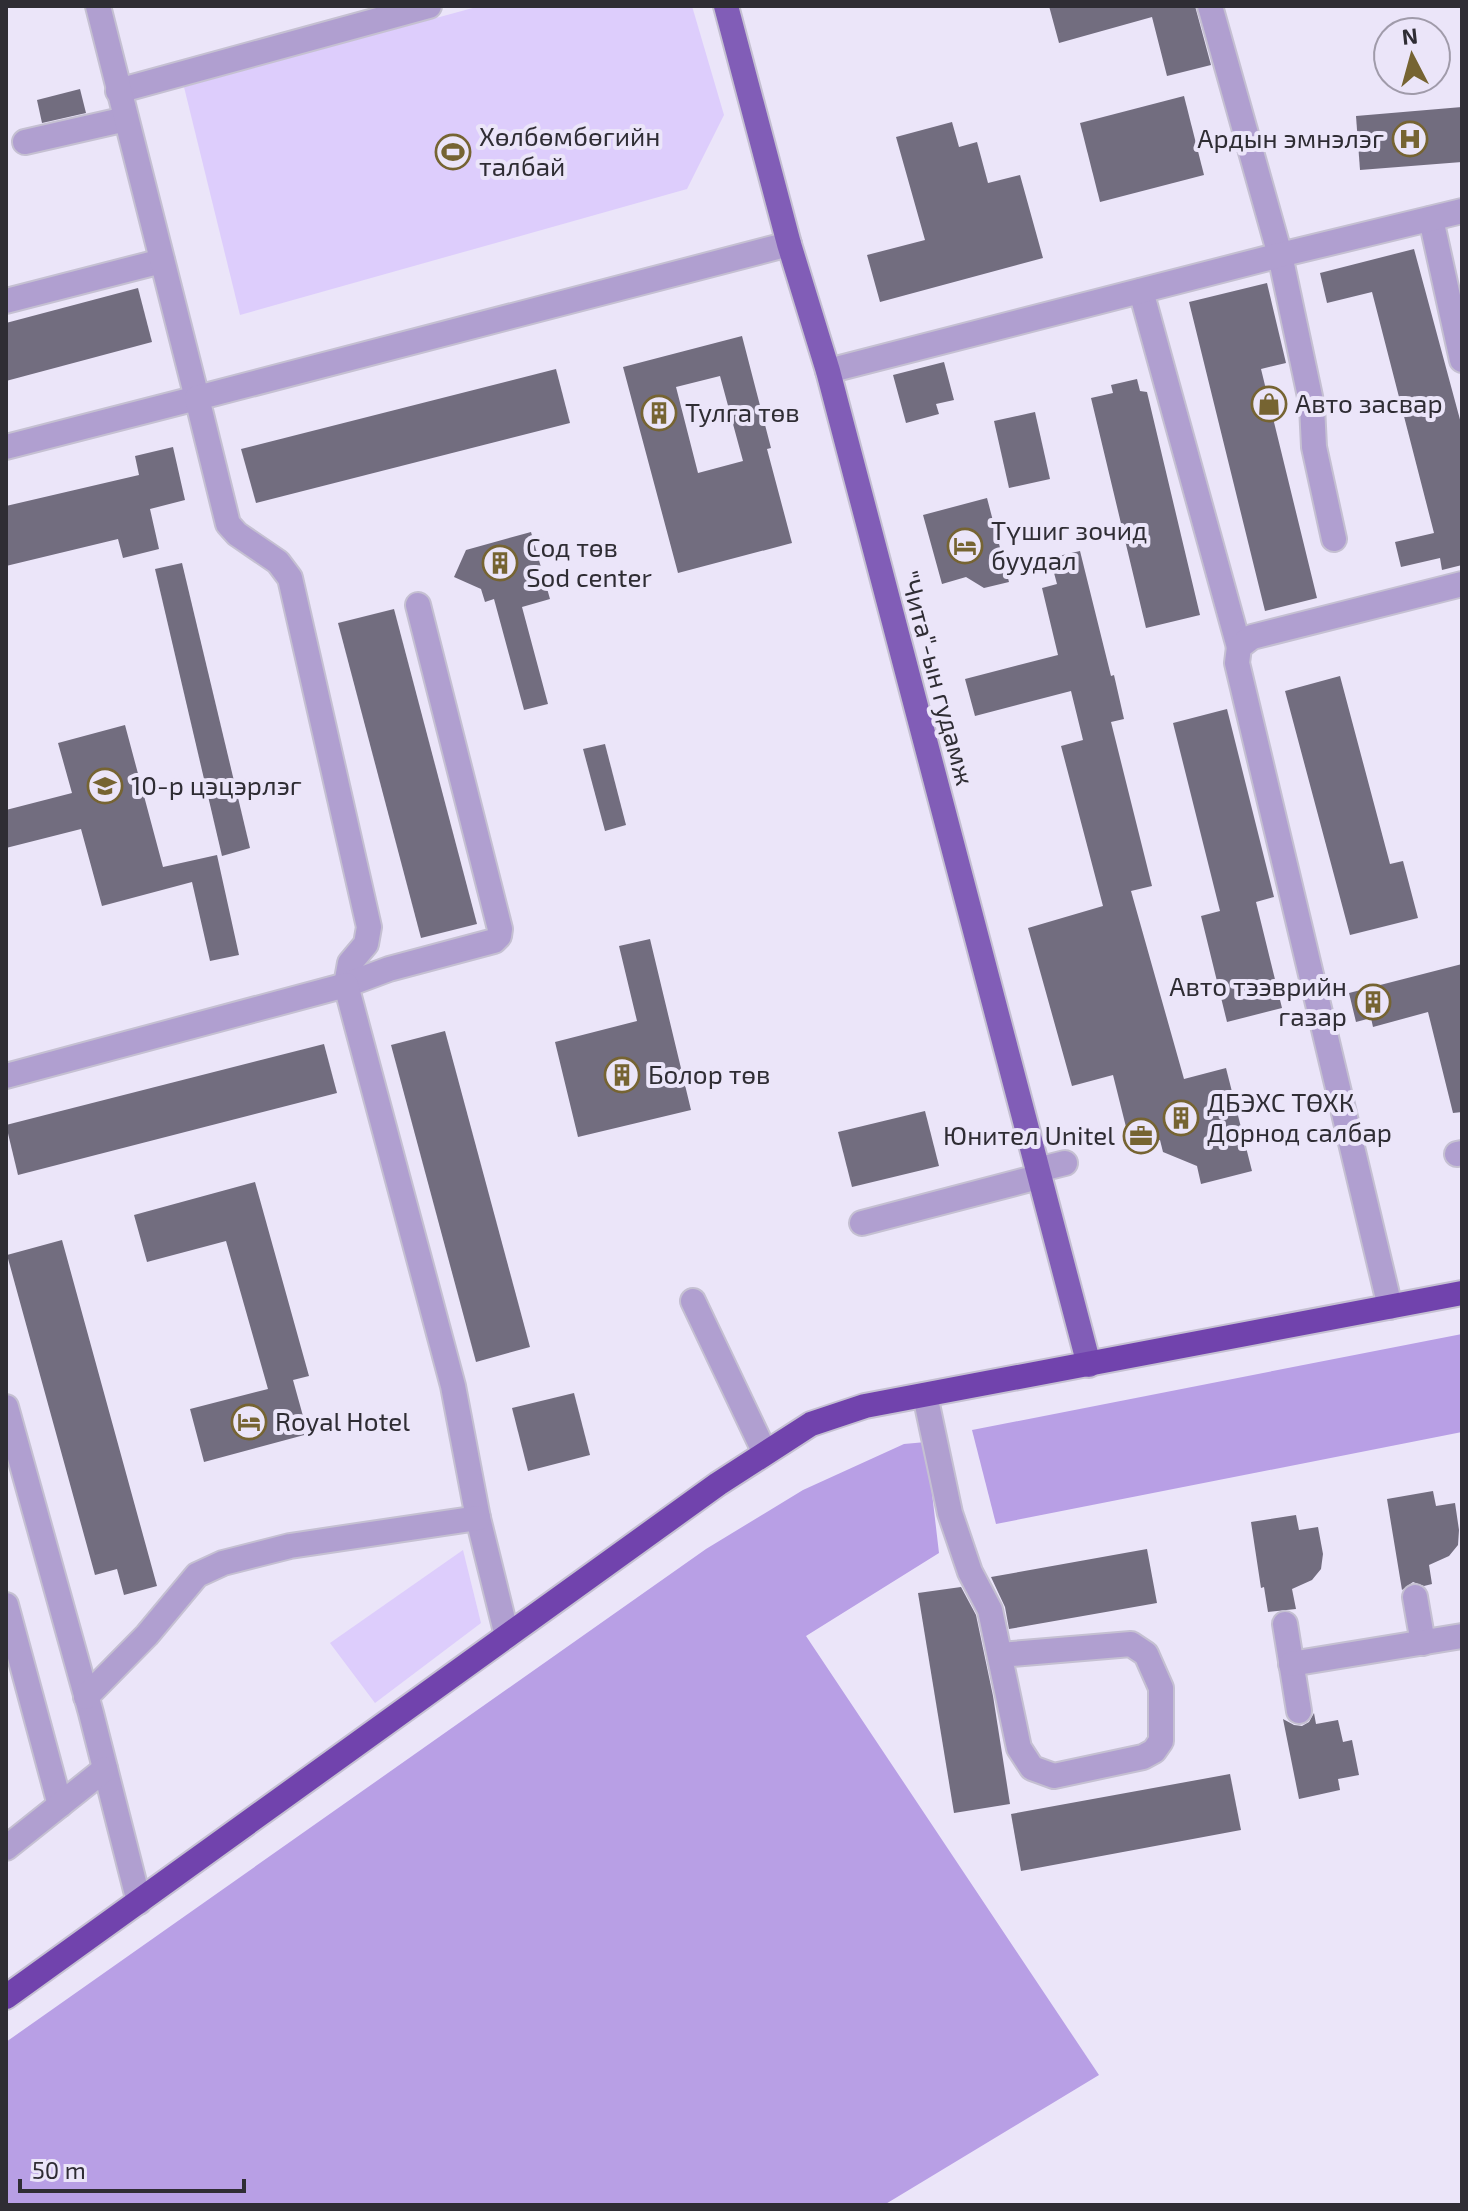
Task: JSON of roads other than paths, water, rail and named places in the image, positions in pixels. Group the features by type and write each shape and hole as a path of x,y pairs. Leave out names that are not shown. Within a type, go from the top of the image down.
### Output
{"highway":[{"path":"6,1997 718,1484 811,1424 865,1406 1462,1293"}],"main road":[{"name":"\"Чита\"-ын гудамж","path":"726,6 789,244 828,371 1089,1365"}],"street":[{"path":"98,6 228,524 237,534 278,562 290,578 369,927 366,944 350,963 346,985 453,1386 478,1518 507,1636"},
{"path":"118,88 429,6"},
{"path":"1210,6 1280,255 1312,406 1314,447 1334,539"},
{"path":"25,142 126,119"},
{"path":"828,371 1462,211"},
{"path":"1431,219 1462,360"},
{"path":"6,447 789,244"},
{"path":"6,301 162,261"},
{"path":"1141,291 1239,647 1237,663 1390,1307"},
{"path":"1239,647 1252,637 1462,584"},
{"path":"6,1076 346,985 389,969 494,941 499,936 500,929 418,605"},
{"path":"862,1223 1038,1174 1065,1163"},
{"path":"693,1301 765,1453"},
{"path":"925,1395 950,1513 970,1572 990,1610 1019,1748 1032,1768 1054,1776 1115,1764 1143,1757 1154,1751 1161,1741 1161,1688 1146,1654 1131,1644 1000,1655"},
{"path":"6,1407 139,1902"},
{"path":"86,1697 147,1635 197,1575 223,1563 290,1546 478,1518"},
{"path":"1415,1597 1423,1643"},
{"path":"6,1605 13,1656 60,1805"},
{"path":"1285,1624 1299,1711"},
{"path":"1291,1664 1462,1636"},
{"path":"6,1848 105,1769"}],"place":[{"name":"Ардын эмнэлэг","path":"1410,139"},
{"name":"Хөлбөмбөгийн талбай","path":"453,152"},
{"name":"Авто засвар","path":"1269,404"},
{"name":"Тулга төв","path":"659,413"},
{"name":"Түшиг зочид буудал","path":"965,546"},
{"name":"Сод төв Sod center","path":"500,563"},
{"name":"10-р цэцэрлэг","path":"105,786"},
{"name":"Авто тээврийн газар","path":"1373,1002"},
{"name":"Болор төв","path":"622,1075"},
{"name":"ДБЭХС ТӨХК Дорнод салбар","path":"1181,1118"},
{"name":"Юнител Unitel","path":"1141,1136"},
{"name":"Royal Hotel","path":"249,1422"}]}
